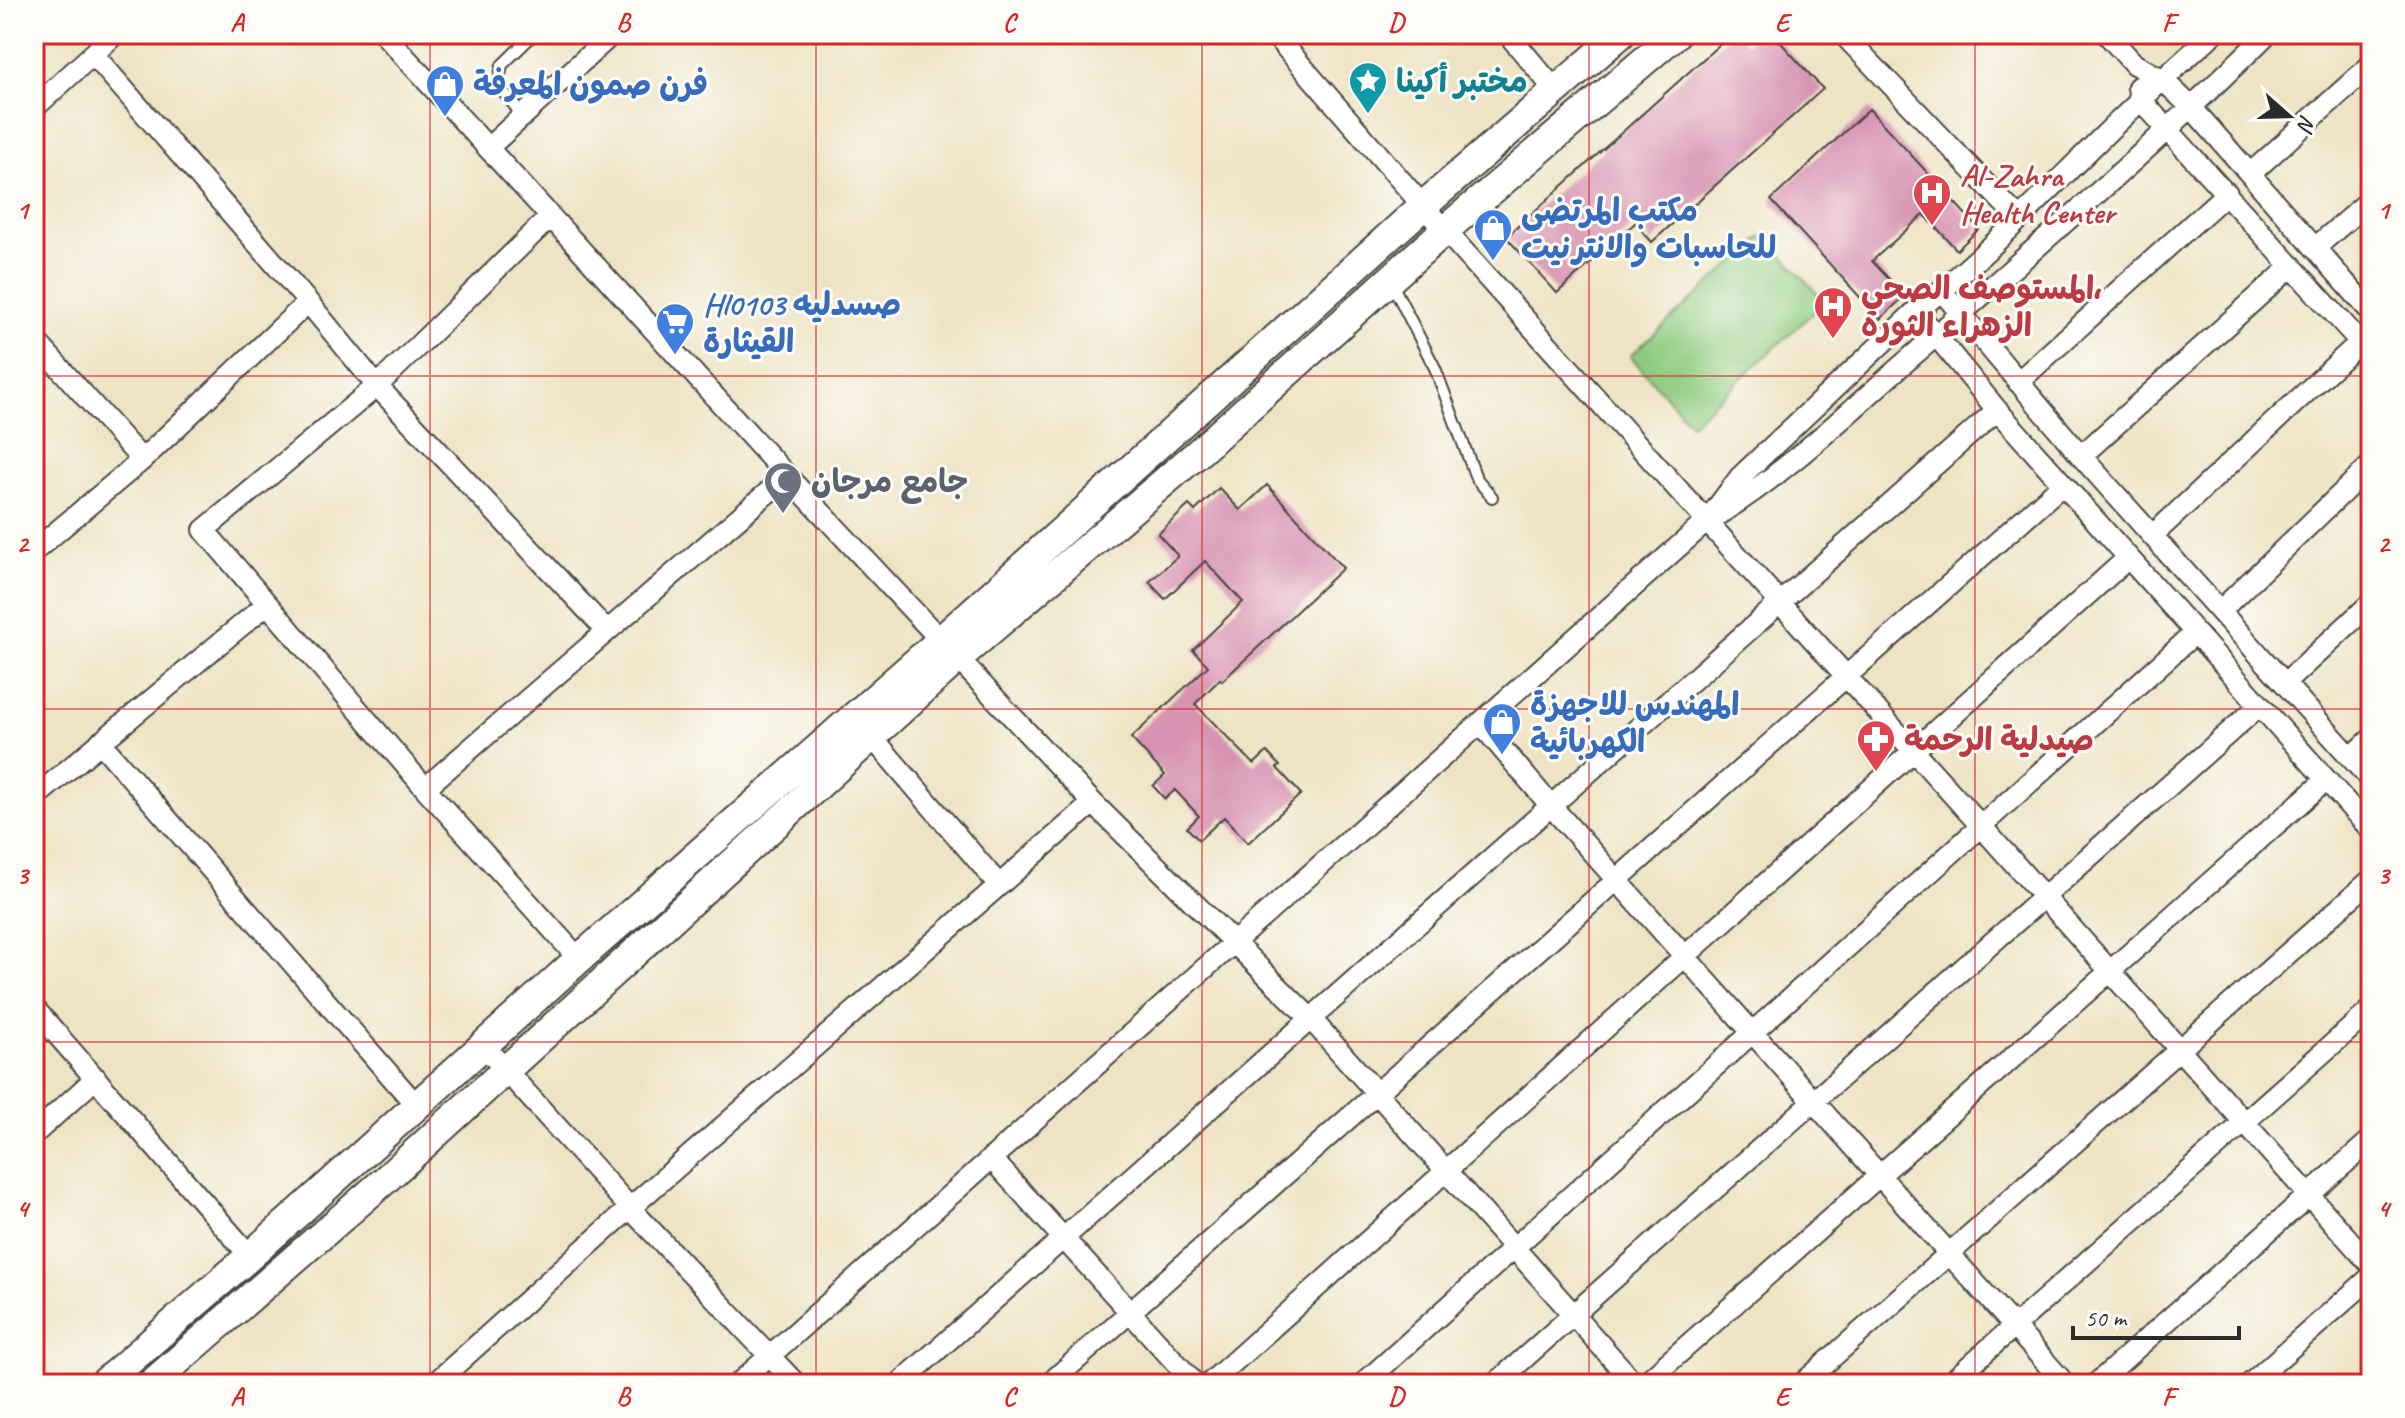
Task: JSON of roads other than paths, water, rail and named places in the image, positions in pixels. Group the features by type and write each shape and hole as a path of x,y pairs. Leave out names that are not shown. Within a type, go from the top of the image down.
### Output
{"street":[{"path":"34,108 115,34"},
{"path":"384,34 549,218 1093,803 1311,1019 1635,1384"},
{"path":"488,148 612,34"},
{"path":"1274,34 1423,206 2371,1265"},
{"path":"1508,34 1555,90"},
{"path":"151,1384 385,1180 872,737 950,649 1423,206 1621,34"},
{"path":"103,1384 250,1256 579,959 950,649 1198,453 1445,230 1676,34"},
{"path":"1843,34 2019,219"},
{"path":"2107,34 2134,64 2162,79 2192,108 2371,312"},
{"path":"1706,522 1740,477 2019,219 2140,99 2213,34"},
{"path":"738,1384 1706,522 1755,492 1961,315 2192,108 2267,34"},
{"path":"93,54 377,386 607,631"},
{"path":"2134,64 2140,99 2365,348 2153,535"},
{"path":"2250,174 2371,65"},
{"path":"2018,382 2227,193"},
{"path":"2315,248 2371,199"},
{"path":"549,218 377,386 204,530 425,788 579,959"},
{"path":"2081,456 2292,266"},
{"path":"1942,291 2081,456 2371,780"},
{"path":"34,551 142,460 308,302"},
{"path":"1916,311 1997,410 2371,830"},
{"path":"34,339 142,460"},
{"path":"899,1384 1997,410"},
{"path":"2221,610 2371,465"},
{"path":"425,788 787,476"},
{"path":"1049,1384 2063,484"},
{"path":"1209,1384 2128,558"},
{"path":"2285,683 2371,603"},
{"path":"34,798 267,604"},
{"path":"1363,1384 2195,633"},
{"path":"1495,1384 2260,705"},
{"path":"1481,724 2065,1384"},
{"path":"872,737 999,885"},
{"path":"2351,758 2371,739"},
{"path":"100,742 416,1105"},
{"path":"1644,1384 2326,780"},
{"path":"434,1384 1093,803"},
{"path":"1802,1384 2371,880"},
{"path":"34,1008 250,1256"},
{"path":"1949,1384 2371,1010"},
{"path":"483,1045 630,1208 796,1384"},
{"path":"34,1134 96,1078"},
{"path":"2096,1384 2371,1140"},
{"path":"991,1158 1195,1384"},
{"path":"2250,1384 2371,1277"}],"lane":[{"path":"523,116 498,85 502,65 534,34"},
{"path":"1390,280 1435,368 1476,478 1492,497"}],"place":[{"name":"مختبر أكينا","path":"1368,115"},
{"name":"فرن صمون المعرفة","path":"445,118"},
{"name":"Al-Zahra Health Center","path":"1932,227"},
{"name":"مكتب المرتضى للحاسبات والانترنيت","path":"1493,262"},
{"name":"المستوصف الصحي، الزهراء الثوره","path":"1833,340"},
{"name":"Hl0103 صسدليه القيثارة","path":"675,356"},
{"name":"جامع مرجان","path":"783,515"},
{"name":"المهندس للاجهزة الكهربائية","path":"1502,756"},
{"name":"صيدلية الرحمة","path":"1876,773"}]}
